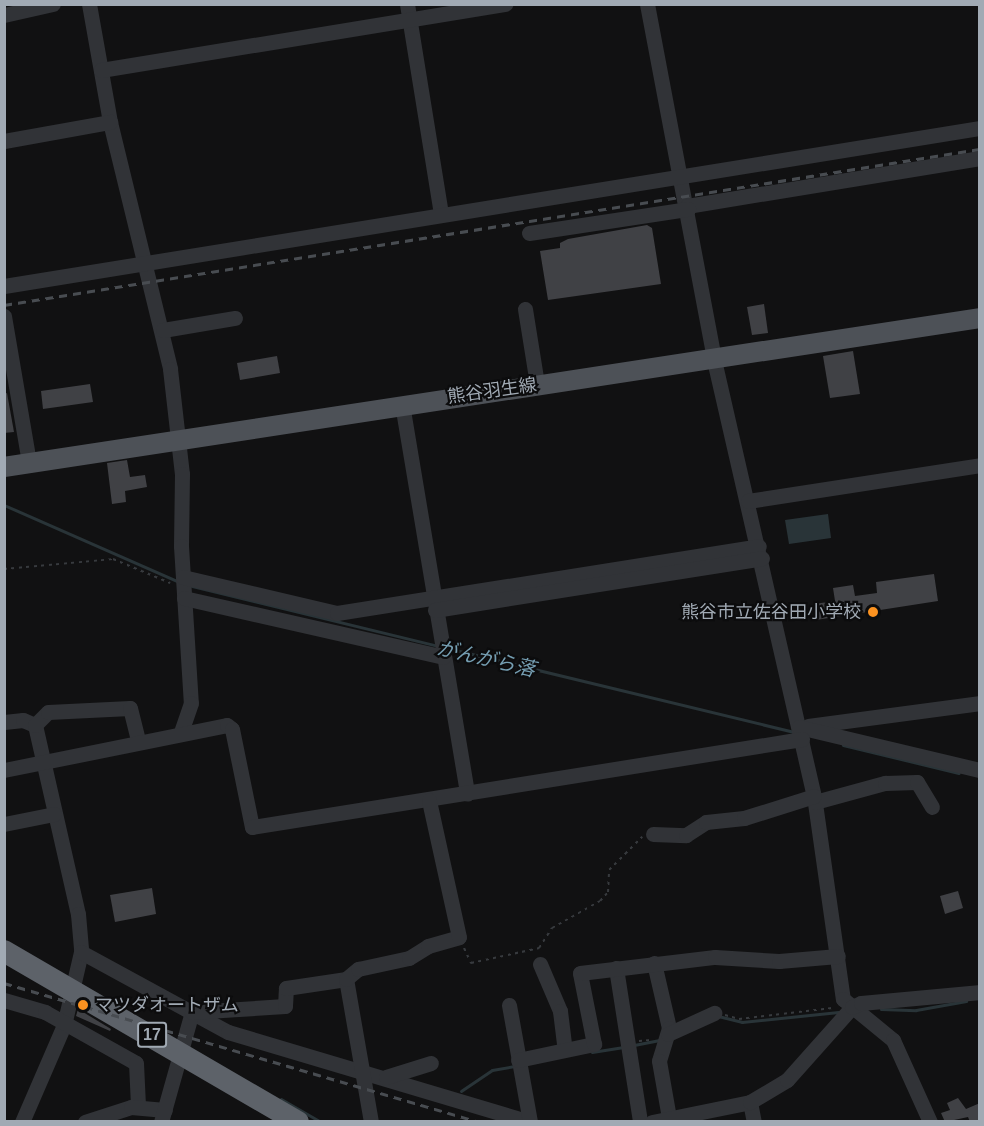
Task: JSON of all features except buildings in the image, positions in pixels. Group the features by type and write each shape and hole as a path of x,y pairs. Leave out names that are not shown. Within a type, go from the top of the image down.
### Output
{"highway":[{"name":"17","path":"4,951 75,990 298,1122"}],"main road":[{"name":"熊谷羽生線","path":"4,467 402,404 714,360 980,318"}],"street":[{"path":"4,15 53,4"},
{"path":"89,4 110,122 144,263 163,330 183,474 179,484 191,703 181,732"},
{"path":"407,4 441,214"},
{"path":"101,70 506,4"},
{"path":"647,4 682,175 714,360 815,799 838,956 849,1005 893,1040 930,1122"},
{"path":"4,141 110,122"},
{"path":"4,286 980,128"},
{"path":"529,233 980,158"},
{"path":"525,309 537,384"},
{"path":"4,316 29,462"},
{"path":"163,330 235,318"},
{"path":"402,404 467,794"},
{"path":"748,501 980,465"},
{"path":"184,588 325,621 760,552"},
{"path":"184,588 325,621 443,656"},
{"path":"4,770 138,740 227,725 232,729 252,827 467,794 800,733 980,703"},
{"path":"35,725 48,712 130,708 138,740"},
{"path":"4,722 23,720 35,725"},
{"path":"22,1122 64,1025 75,990 81,952 78,914 35,725"},
{"path":"800,733 980,770"},
{"path":"653,834 686,835 706,822 744,818 885,783 917,782 932,807"},
{"path":"192,1012 285,1006 286,988 346,979 358,969 410,958 428,946 459,938 429,800"},
{"path":"4,824 54,814"},
{"path":"81,952 228,1032 386,1077 530,1122 509,1005"},
{"path":"519,1060 594,1044 596,1037 580,973 715,957 779,961 838,956"},
{"path":"654,963 668,1036 659,1061 669,1118"},
{"path":"540,964 560,1011 565,1049"},
{"path":"616,968 640,1122"},
{"path":"346,979 371,1122"},
{"path":"652,1122 750,1102 787,1080 849,1005 980,992"},
{"path":"4,1000 45,1012 64,1025 136,1063 138,1106"},
{"path":"86,1122 138,1106 163,1116 192,1012"},
{"path":"668,1036 714,1013"},
{"path":"386,1077 431,1063"},
{"path":"750,1102 754,1122"}],"path":[{"path":"4,569 113,559 184,588"},
{"path":"459,938 471,963 539,948 552,928 600,901 608,892 609,870 642,836 653,834"},
{"path":"714,1013 748,1018 849,1005"}],"shaded area":[{"path":"828,514 831,538 789,544 785,520"}],"waterway":[{"name":"がんがら落","path":"4,505 179,582"},
{"name":"がんがら落","path":"188,585 438,646"},
{"name":"がんがら落","path":"447,648 793,732"},
{"name":"がんがら落","path":"843,745 959,773"},
{"path":"881,1009 916,1010 966,1001"},
{"path":"718,1016 742,1022 838,1012"},
{"path":"634,1045 660,1040"},
{"path":"592,1052 624,1047"},
{"path":"461,1091 492,1070 515,1066"},
{"path":"281,1099 321,1122"}],"railway":[{"path":"4,305 980,149"},
{"path":"4,983 478,1122"}],"place":[{"name":"熊谷市立佐谷田小学校","path":"873,612"},
{"name":"マツダオートザム","path":"83,1005"}]}
